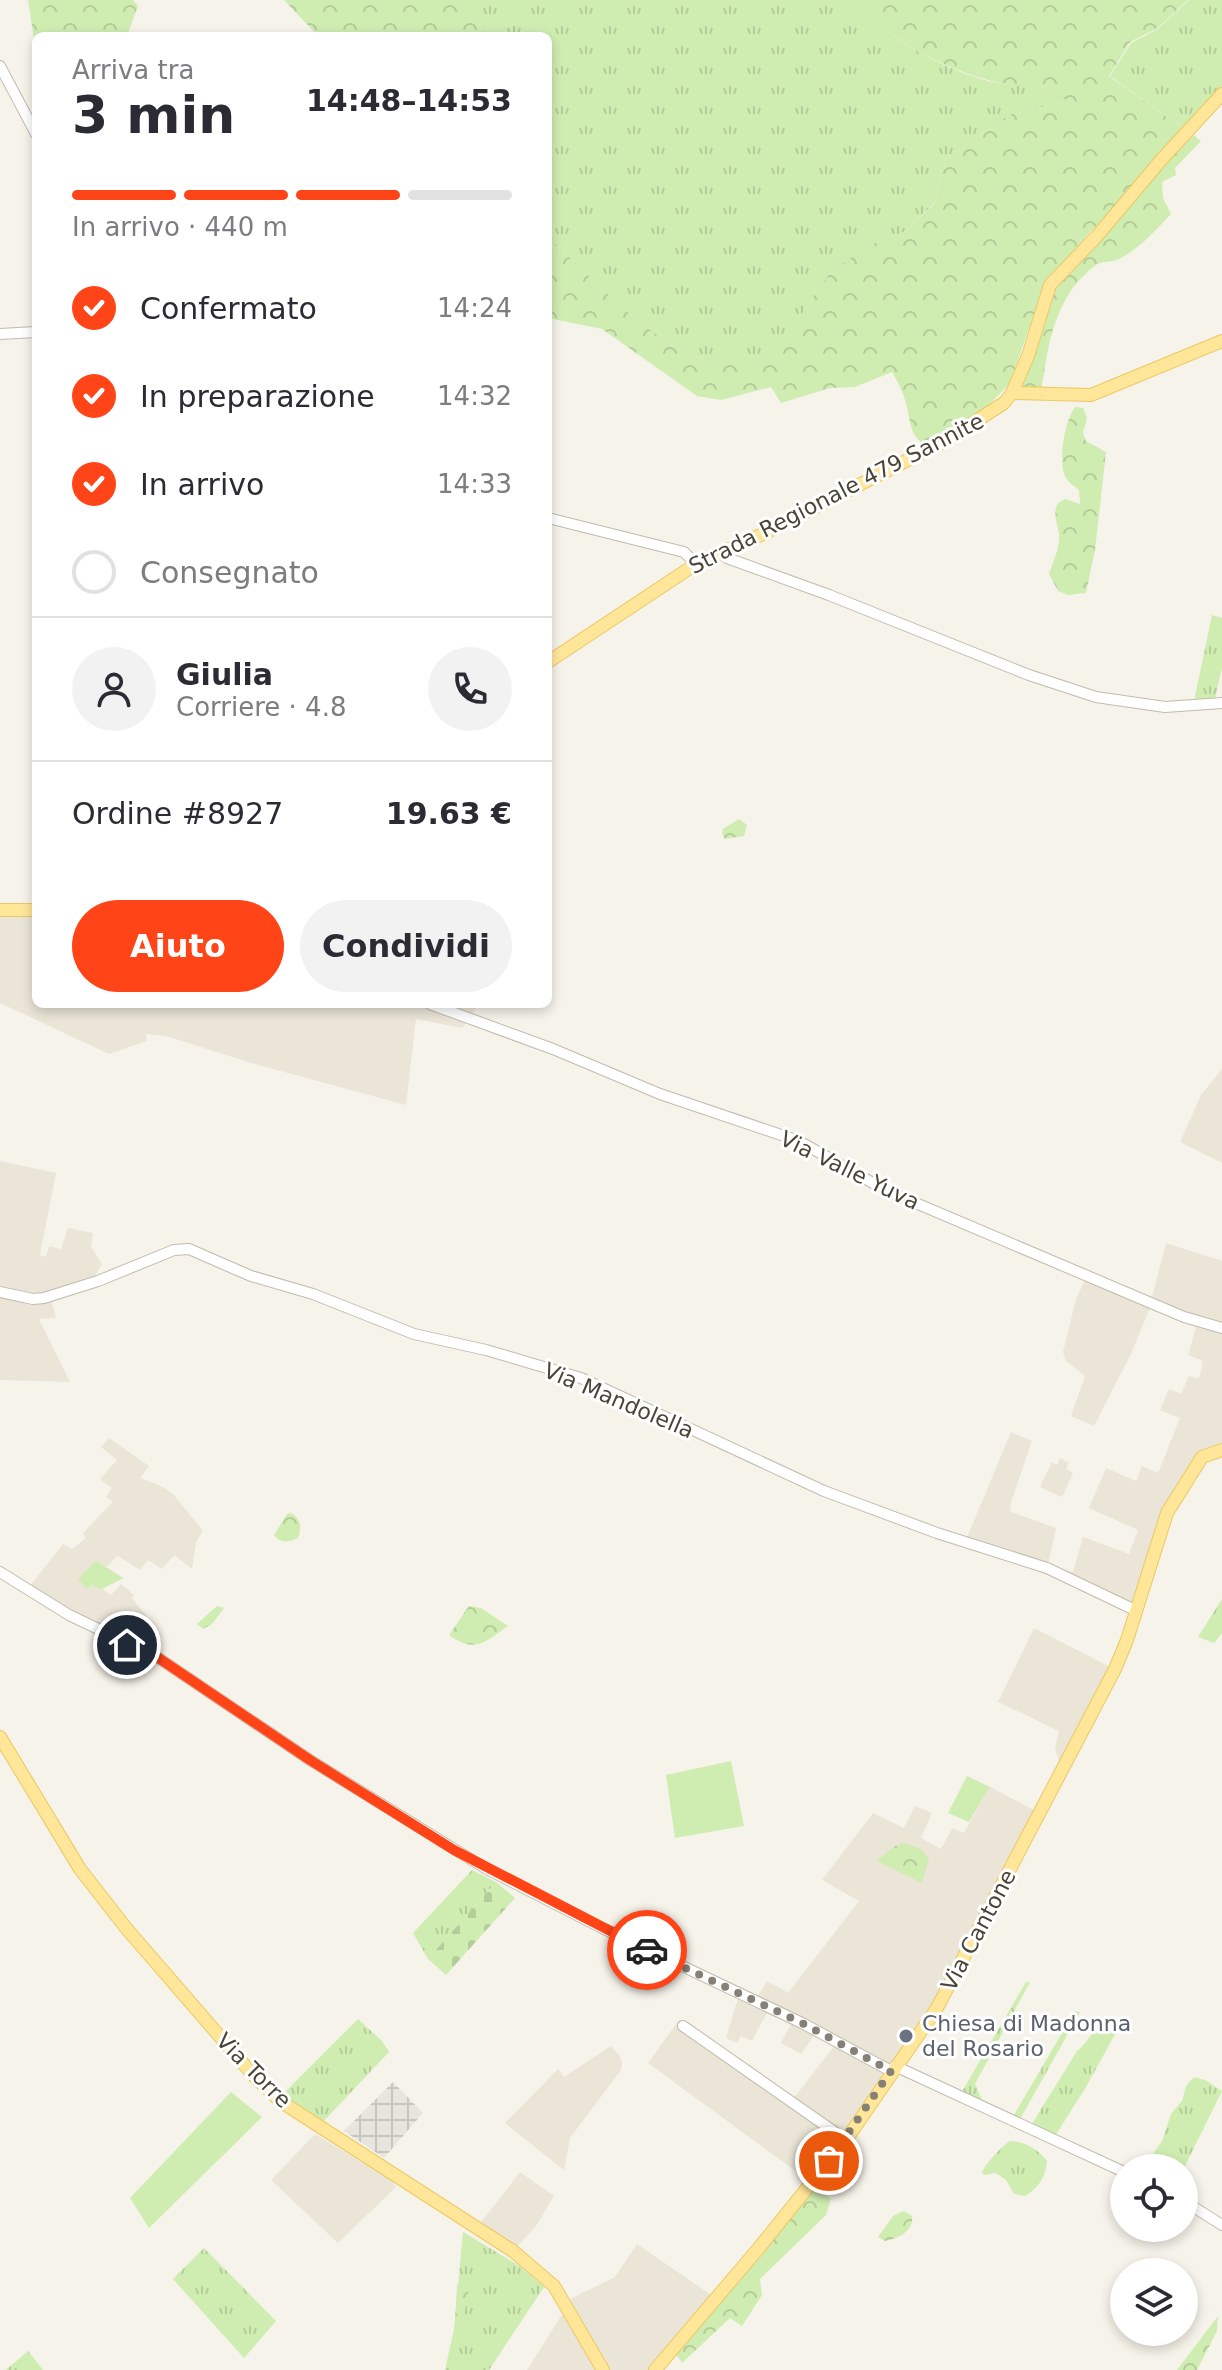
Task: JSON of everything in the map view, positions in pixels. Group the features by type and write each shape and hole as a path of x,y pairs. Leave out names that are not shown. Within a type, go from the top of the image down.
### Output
{"main road":[{"name":"Strada Regionale 479 Sannite","path":"552,659 696,564 784,524 945,441 993,411 1012,393 1028,356 1050,285 1222,94"},
{"path":"1012,393 1091,395 1222,341"},
{"path":"0,910 32,910"},
{"name":"Via Cantone","path":"655,2370 846,2140 937,2008 1115,1669 1137,1611 1167,1513 1202,1457 1222,1450"},
{"name":"Via Torre","path":"0,1737 80,1869 126,1928 254,2076 280,2101 513,2251 554,2286 603,2370"}],"street":[{"path":"0,66 32,126"},
{"path":"0,334 32,332"},
{"path":"552,519 684,552 696,564"},
{"path":"721,553 727,558 1029,675 1096,697 1165,707 1222,703"},
{"name":"Via Valle Yuva","path":"441,1008 553,1049 660,1094 799,1141 885,1190 1184,1317 1222,1328"},
{"name":"Via Mandolella","path":"0,1292 33,1299 44,1298 98,1281 174,1250 189,1249 251,1276 313,1294 414,1334 486,1350 581,1378 824,1491 937,1533 1047,1568 1137,1611"},
{"path":"0,1572 69,1615 157,1657 310,1760 485,1868 893,2069 1110,2166"},
{"path":"683,2026 846,2140"},
{"path":"1198,2210 1222,2225"}],"shaded area":[{"path":"0,915 32,915 32,1008 476,1008 462,1028 416,1019 406,1105 166,1036 146,1034 147,1041 109,1054 0,1003"},
{"path":"1222,1069 1222,1163 1180,1142 1201,1095"},
{"path":"0,1161 56,1173 40,1255 46,1257 49,1246 61,1249 68,1228 93,1233 91,1247 102,1264 88,1287 51,1299 56,1318 39,1319 70,1382 0,1380"},
{"path":"1166,1243 1222,1261 1222,1446 1191,1467 1132,1617 1059,1578 963,1547 1011,1432 1032,1441 1010,1505 1011,1512 1056,1528 1048,1565 1073,1572 1083,1537 1129,1554 1138,1530 1089,1508 1106,1468 1136,1481 1142,1466 1158,1473 1180,1418 1160,1410 1169,1389 1181,1394 1189,1376 1199,1379 1203,1361 1188,1355 1197,1324 1150,1308 1130,1356 1094,1426 1071,1416 1085,1376 1066,1361 1063,1352 1076,1299 1089,1272 1152,1297"},
{"path":"109,1438 149,1466 140,1478 173,1494 203,1531 196,1542 192,1569 174,1555 162,1569 148,1560 140,1570 118,1556 106,1567 123,1578 102,1589 111,1595 121,1584 134,1595 132,1598 148,1618 128,1640 30,1586 63,1544 72,1549 86,1538 83,1533 113,1502 106,1497 112,1488 100,1479 117,1460 101,1447"},
{"path":"1060,1458 1069,1463 1066,1469 1073,1473 1062,1497 1040,1487 1052,1462 1057,1465"},
{"path":"1034,1628 1112,1668 1060,1764 1055,1749 1059,1731 998,1702"},
{"path":"990,1787 1036,1811 936,2007 809,2181 648,2063 679,2020 793,2099 835,2045 815,2034 801,2054 781,2043 791,2024 767,2013 752,2041 741,2036 737,2043 726,2038 741,1988 758,1996 767,1981 788,1993 859,1901 822,1880 873,1813 904,1828 915,1806 932,1813 921,1838 941,1849 952,1828 964,1833"},
{"path":"611,2046 619,2055 621,2070 570,2138 564,2170 505,2123 558,2069 564,2077"},
{"path":"393,2082 423,2113 384,2158 344,2131"},
{"path":"315,2134 392,2181 396,2187 338,2243 271,2180"},
{"path":"520,2172 554,2196 536,2226 515,2249 479,2225"},
{"path":"637,2244 714,2297 652,2370 606,2370 570,2299 615,2277"},
{"path":"565,2313 596,2370 527,2370 561,2316"}],"green space":[{"path":"28,0 133,0 138,6 128,32 33,32"},
{"path":"284,0 481,0 488,32 314,32"},
{"path":"481,0 856,0 881,27 937,61 992,82 1040,86 1069,101 1009,115 942,162 935,202 906,231 867,246 829,274 792,329 748,365 721,364 693,355 648,328 552,242 552,32 488,32"},
{"path":"856,0 1188,0 1156,29 1130,42 1109,76 1184,129 1045,282 1010,383 989,405 925,445 913,431 903,395 892,372 855,387 830,388 781,403 771,387 721,400 697,396 602,329 552,319 552,242 626,311 670,343 717,363 748,365 792,328 829,274 867,246 906,231 935,203 942,162 1009,115 1068,101 1039,86 997,82 956,69 898,39"},
{"path":"1189,0 1222,0 1222,93 1184,129 1110,76 1131,43 1156,30"},
{"path":"1191,134 1201,141 1175,168 1176,175 1162,182 1163,198 1171,214 1126,255 1099,263 1082,277 1062,306 1055,323 1041,393 1020,386 1054,288"},
{"path":"1075,407 1083,408 1087,418 1083,433 1086,441 1106,452 1095,550 1086,593 1068,595 1058,591 1049,574 1058,545 1056,507 1065,499 1080,504 1079,490 1065,476 1062,463 1066,429"},
{"path":"1212,615 1222,618 1222,667 1215,699 1194,701"},
{"path":"739,819 747,825 744,836 725,839 723,829"},
{"path":"291,1513 299,1521 298,1538 282,1541 274,1535 287,1514"},
{"path":"96,1561 123,1578 102,1589 92,1585 87,1589 78,1579"},
{"path":"1222,1599 1222,1633 1214,1643 1198,1637"},
{"path":"217,1606 224,1608 212,1624 203,1629 197,1624"},
{"path":"469,1606 481,1608 508,1626 480,1644 458,1641 449,1635"},
{"path":"731,1761 744,1826 675,1838 666,1775"},
{"path":"967,1776 990,1787 969,1822 948,1813"},
{"path":"904,1843 921,1849 929,1859 922,1883 877,1861 895,1846"},
{"path":"472,1870 496,1882 428,1959 413,1933"},
{"path":"496,1882 515,1898 446,1975 428,1959"},
{"path":"1026,1982 1030,1982 975,2084 983,2102 1014,2115 1069,2021 1076,2011 1080,2012 1019,2121 960,2095"},
{"path":"1109,2016 1120,2025 1053,2139 1030,2127 1077,2051 1101,2021"},
{"path":"358,2019 382,2041 389,2052 320,2125 281,2096"},
{"path":"1194,2077 1222,2091 1191,2154 1153,2154 1162,2141 1171,2114 1182,2101 1186,2086"},
{"path":"231,2092 262,2117 149,2228 130,2198"},
{"path":"1010,2141 1031,2147 1047,2161 1041,2181 1025,2196 1014,2194 1006,2180 996,2173 982,2173"},
{"path":"814,2187 831,2199 826,2215 760,2279 762,2295 742,2326 730,2318 682,2363 675,2352"},
{"path":"904,2211 912,2216 908,2230 890,2240 878,2237 893,2216"},
{"path":"463,2232 518,2265 544,2287 489,2370 445,2370 454,2329"},
{"path":"204,2248 276,2321 244,2358 173,2279"},
{"path":"461,2281 469,2286 467,2302 465,2311 455,2323 457,2285"},
{"path":"1218,2316 1217,2331 1197,2370 1177,2370 1198,2346"},
{"path":"28,2351 43,2370 6,2370"}],"way so far":[{"path":"647,1950 802,2023 891,2071 829,2161"}],"place":[{"name":"Chiesa di Madonna del Rosario","path":"906,2036"}],"route":[{"path":"127,1645 157,1657 310,1760 395,1810 454,1850 647,1950"}]}
